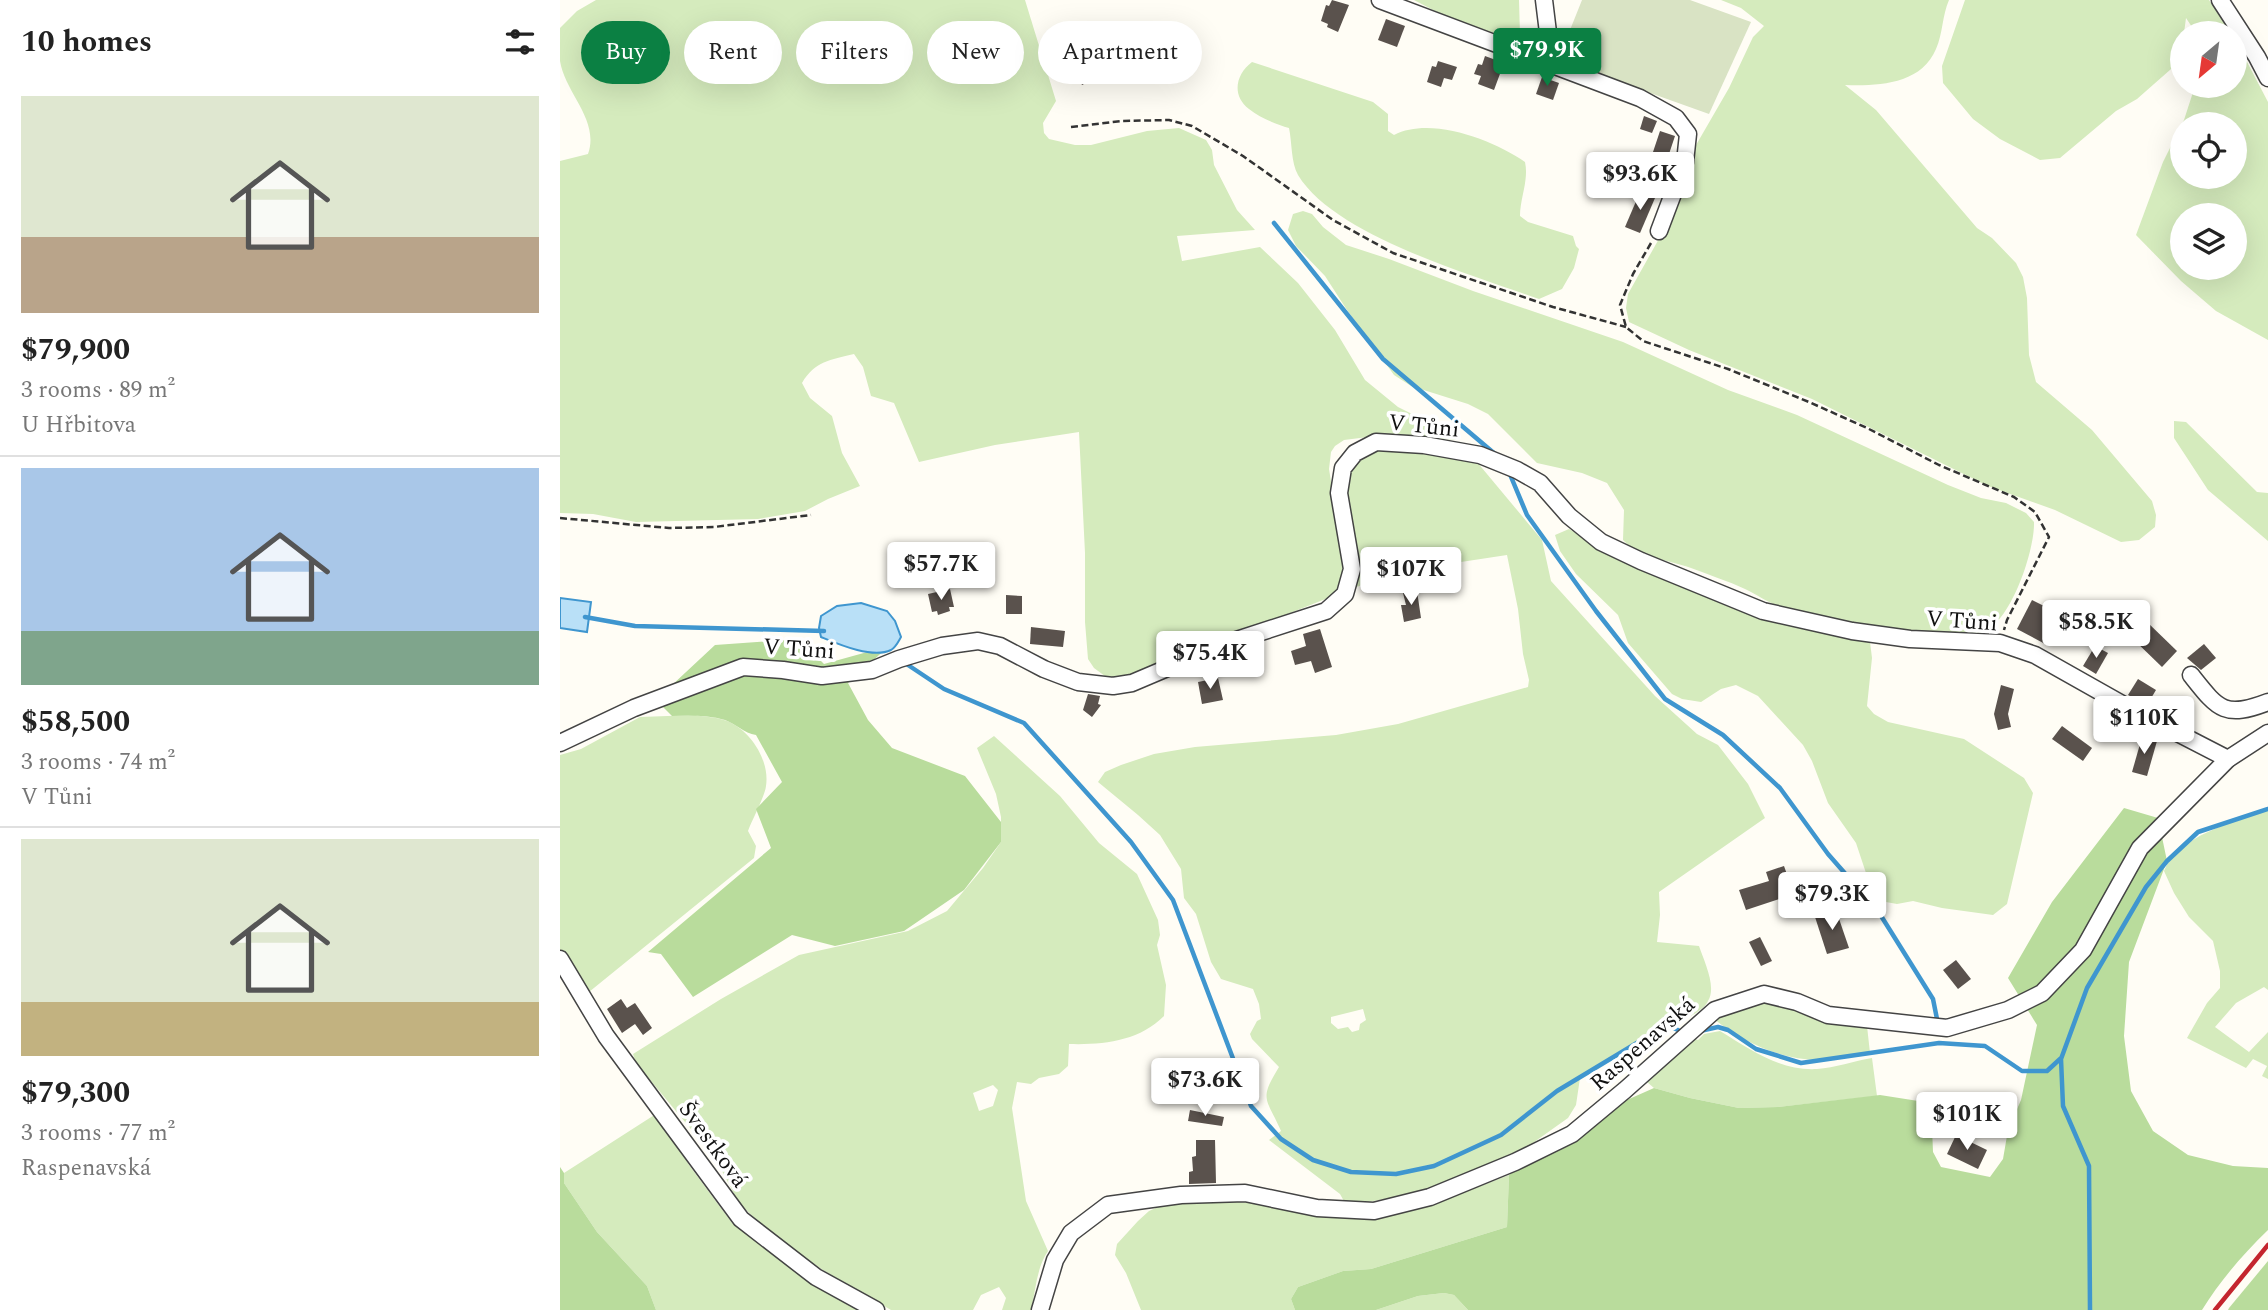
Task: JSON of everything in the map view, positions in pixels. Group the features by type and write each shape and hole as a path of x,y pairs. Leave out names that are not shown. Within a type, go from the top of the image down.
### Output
{"street":[{"path":"1380,0 1640,98 1676,118 1688,134 1685,162 1659,232"},
{"path":"1544,0 1552,65"},
{"path":"2220,0 2268,78"},
{"name":"V Tůni","path":"560,743 634,708 743,667 822,676 872,670 942,646 978,641 1000,646 1044,669 1078,682 1113,686 1142,680 1224,644 1326,611 1345,594 1352,569 1339,493 1343,468 1355,453 1377,442 1424,445 1480,455 1517,470 1540,483 1569,516 1601,542 1763,611 1852,631 1899,638 2000,643 2035,656 2228,759"},
{"path":"2191,675 2212,702 2228,711 2249,709 2268,702"},
{"name":"Raspenavská","path":"1040,1310 1055,1260 1071,1233 1108,1205 1181,1195 1245,1193 1317,1208 1374,1211 1430,1198 1515,1162 1572,1134 1715,1010 1764,995 1797,1002 1828,1015 1947,1028 2008,1010 2042,993 2083,950 2140,848 2228,759 2268,733"},
{"name":"Švestková","path":"560,960 606,1036 741,1219 816,1278 876,1310"}],"path":[{"path":"1071,127 1122,121 1170,120 1192,125 1243,156 1333,220 1393,253 1553,307 1626,327 1643,341 1728,369 1867,428 1939,465 2014,496 2035,512 2049,537 2007,620 2000,643"},
{"path":"1626,327 1620,305 1633,274 1659,232"},
{"path":"560,518 669,527 703,527 811,515"}],"green space":[{"path":"596,0 1025,0 1038,42 1038,84 1051,84 1056,101 1043,123 1044,133 1049,139 1075,145 1091,145 1147,131 1179,128 1206,140 1212,150 1214,165 1237,210 1255,230 1177,236 1182,261 1260,247 1298,283 1335,330 1365,380 1398,407 1450,433 1456,440 1376,436 1344,440 1335,446 1331,452 1329,469 1344,574 1340,588 1333,596 1135,677 1113,682 1094,668 1088,659 1079,432 995,445 919,462 894,403 871,396 863,367 854,354 818,366 802,383 810,398 832,416 842,453 860,486 805,511 758,519 636,522 593,514 560,513 560,161 588,154 590,142 586,118 568,84 560,61 560,28 577,11"},
{"path":"1414,0 1519,0 1520,36 1517,40 1472,26"},
{"path":"1582,0 1690,0 1751,22 1709,114 1558,60"},
{"path":"1721,0 1949,0 1936,49 1920,70 1884,84 1845,85 1876,110 1977,228 1992,238 2016,263 2023,277 2027,298 2029,355 2036,382 2092,430 2152,501 2156,515 2155,527 2139,540 2121,542 2055,510 1988,486 1812,399 1689,350 1629,322 1626,308 1628,294 1665,228 1692,152 1729,88 1753,37 1764,26 1741,8"},
{"path":"1965,0 2209,0 2223,21 2188,21 2186,18 2186,21 2170,21 2170,70 2060,158 2040,160 2000,139 1973,119 1943,83 1942,66"},
{"path":"1252,62 1373,102 1388,114 1388,131 1394,135 1409,130 1443,129 1479,139 1525,162 1526,176 1520,216 1528,222 1573,236 1579,249 1574,268 1562,289 1539,299 1408,251 1342,217 1316,197 1298,175 1289,128 1258,115 1243,103 1238,91 1239,78"},
{"path":"2247,62 2268,102 2268,340 2216,311 2180,280 2247,280 2247,203 2170,203 2170,270 2136,235 2170,148 2170,189 2247,189 2247,112 2187,112 2191,98 2247,98"},
{"path":"1303,211 1312,214 1323,227 1346,245 1623,342 1728,390 1797,415 1948,485 1981,498 2006,503 2026,513 2034,522 2033,534 2026,567 2011,601 1993,627 1975,635 1953,636 1887,629 1778,606 1732,583 1638,551 1623,540 1624,510 1607,483 1582,473 1537,463 1488,414 1468,404 1411,386 1394,375 1325,276 1296,246 1288,230 1293,214"},
{"path":"2174,421 2186,422 2257,492 2268,493 2268,541 2208,490 2174,438"},
{"path":"1419,448 1477,462 1542,540 1551,581 1655,696 1697,734 1718,745 1748,784 1765,818 1659,892 1657,942 1699,946 1709,974 1711,989 1703,1008 1580,1078 1576,1105 1568,1118 1509,1160 1455,1181 1357,1204 1345,1203 1340,1194 1269,1140 1281,1131 1267,1099 1268,1087 1279,1067 1250,1034 1261,1019 1253,989 1221,979 1211,962 1196,914 1184,898 1181,869 1160,835 1098,782 1105,772 1154,754 1195,747 1336,735 1398,724 1528,687 1518,609 1507,555 1428,567 1356,587 1342,488 1350,465 1378,449","holes":["1363,1009 1366,1020 1360,1024 1359,1030 1352,1032 1348,1027 1338,1029 1331,1023 1331,1017"]},
{"path":"1569,529 1606,551 1756,615 1870,642 1872,658 1867,706 1874,714 1888,722 1964,739 2024,778 2033,793 2007,904 1993,915 1913,901 1897,904 1886,902 1870,885 1856,843 1828,803 1803,745 1758,696 1736,685 1721,689 1701,702 1682,699 1672,694 1628,643 1618,615 1576,574 1560,551 1555,535"},
{"path":"799,639 824,664 889,646 848,683 868,720 892,748 965,776 1001,822 1001,842 964,890 904,931 835,946 792,935 693,997 661,954 648,952 771,848 756,809 782,782 756,735 719,718 672,716 656,700 715,645"},
{"path":"695,715 735,725 751,739 761,756 765,766 766,786 748,831 756,846 754,858 589,992 560,954 560,755 581,749 640,717"},
{"path":"994,736 1060,796 1099,843 1137,874 1158,920 1160,935 1157,945 1166,985 1164,1016 1144,1031 1120,1040 1069,1044 1068,1066 1059,1074 1039,1078 1031,1084 1017,1082 1012,1108 1026,1201 1048,1251 1039,1272 1031,1310 1002,1310 1006,1298 999,1287 981,1295 973,1310 891,1310 823,1270 772,1235 739,1203 722,1171 636,1063 633,1054 721,999 799,955 908,931 947,911 1001,842 1001,817 996,794 977,748","holes":["993,1085 998,1090 993,1106 979,1111 973,1093"]},
{"path":"2124,808 2158,818 2167,861 2129,962 2124,1036 2131,1091 2153,1131 2188,1155 2233,1166 2268,1168 2268,1230 2232,1268 2202,1310 1468,1310 1454,1295 1444,1293 1418,1296 1376,1310 1295,1310 1291,1299 1298,1287 1343,1271 1371,1269 1507,1227 1509,1175 1584,1119 1654,1088 1739,1108 1778,1107 1880,1095 1931,1103 1933,1152 1941,1167 1990,1177 2003,1159 2008,1130 2021,1100 2037,1025 2008,978 2052,902"},
{"path":"2268,808 2268,990 2264,987 2236,1003 2215,1027 2249,1052 2268,1032 2268,1079 2262,1076 2267,1066 2253,1059 2246,1068 2187,1038 2207,1003 2220,988 2220,971 2213,941 2189,917 2164,871 2181,848 2194,839"},
{"path":"1769,999 1867,1026 1870,1053 1827,1060 1778,1054 1738,1035 1714,1019 1719,1013"},
{"path":"1720,1031 1766,1058 1791,1067 1824,1068 1872,1058 1877,1096 1778,1107 1739,1108 1654,1088 1647,1082 1652,1073 1690,1037 1698,1040 1704,1034"},
{"path":"659,1112 689,1165 732,1223 826,1292 859,1310 656,1310 647,1286 597,1232 564,1183 564,1173"},
{"path":"560,1167 564,1173 564,1183 597,1232 647,1286 656,1310 560,1310"},
{"path":"1509,1175 1507,1227 1371,1269 1343,1271 1298,1287 1291,1299 1295,1310 1141,1310 1126,1273 1115,1255 1117,1244 1138,1221 1149,1211 1163,1205 1227,1201 1276,1205 1412,1208"},
{"path":"2268,1261 2268,1310 2228,1310 2229,1308"},
{"path":"1444,1293 1454,1295 1468,1310 1376,1310 1418,1296"}],"water":[{"path":"560,598 591,602 587,632 560,628"},
{"path":"861,603 887,611 895,621 901,637 891,650 865,652 821,637 821,616 837,606"}],"building":[{"path":"1332,0 1349,5 1338,32 1321,21 1326,5 1329,6"},
{"path":"1386,19 1405,26 1397,47 1378,40"},
{"path":"1485,56 1504,63 1494,90 1478,84 1481,76 1474,74 1478,64 1482,65"},
{"path":"1438,61 1457,67 1452,80 1444,78 1441,87 1427,82 1432,66 1436,67"},
{"path":"1542,77 1559,83 1553,100 1536,94"},
{"path":"1644,116 1657,121 1652,133 1640,129"},
{"path":"1660,131 1675,136 1667,160 1652,155"},
{"path":"1640,192 1655,198 1640,233 1625,227"},
{"path":"950,589 954,607 949,607 950,611 938,615 937,611 932,612 928,594"},
{"path":"1417,591 1421,618 1404,622 1401,605 1406,605 1403,593"},
{"path":"1006,595 1022,596 1022,614 1006,614"},
{"path":"2032,600 2062,615 2047,645 2017,629"},
{"path":"2146,621 2177,651 2162,667 2131,637"},
{"path":"1031,627 1065,631 1063,647 1030,644"},
{"path":"1320,629 1332,667 1315,673 1311,661 1295,665 1291,651 1306,646 1303,634"},
{"path":"2204,644 2216,658 2201,670 2187,658"},
{"path":"2095,646 2108,653 2096,674 2083,666"},
{"path":"1218,678 1223,700 1202,704 1198,682"},
{"path":"2138,679 2156,690 2147,705 2128,695"},
{"path":"2001,685 2014,689 2008,714 2011,727 1998,730 1994,714"},
{"path":"1088,694 1100,696 1098,704 1101,705 1092,717 1083,710"},
{"path":"2062,726 2092,748 2083,761 2052,739"},
{"path":"2142,737 2157,741 2147,776 2132,772"},
{"path":"1784,866 1794,894 1746,910 1739,890 1769,881 1766,872"},
{"path":"1836,910 1849,948 1827,954 1815,917"},
{"path":"1760,937 1772,961 1761,966 1749,942"},
{"path":"1956,960 1971,979 1958,989 1943,970"},
{"path":"621,999 627,1008 635,1003 652,1028 643,1035 635,1024 622,1033 607,1009"},
{"path":"1190,1110 1224,1117 1222,1126 1188,1121"},
{"path":"1956,1135 1987,1150 1978,1169 1947,1154"},
{"path":"1196,1140 1215,1140 1216,1183 1189,1184 1189,1172 1193,1171 1192,1157 1196,1156"}],"waterway":[{"path":"1274,223 1383,359 1495,454"},
{"path":"1509,472 1527,515 1596,611 1665,699 1723,735 1780,788 1828,854 1878,911 1933,999 1937,1019"},
{"path":"585,617 635,626 824,631"},
{"path":"908,665 944,689 1024,723 1131,842 1173,900 1251,1106 1281,1139 1313,1160 1351,1172 1396,1174 1434,1166 1501,1135 1557,1091 1660,1029 1671,1027 1678,1030"},
{"path":"2090,1310 2089,1166 2063,1106 2061,1059 2087,988 2146,887 2167,861 2198,832 2268,809"},
{"path":"1700,1031 1718,1027 1728,1030 1756,1049 1801,1063 1939,1043 1985,1046 2022,1071 2047,1071 2060,1059"}],"railway":[{"path":"2215,1310 2268,1245"}]}
